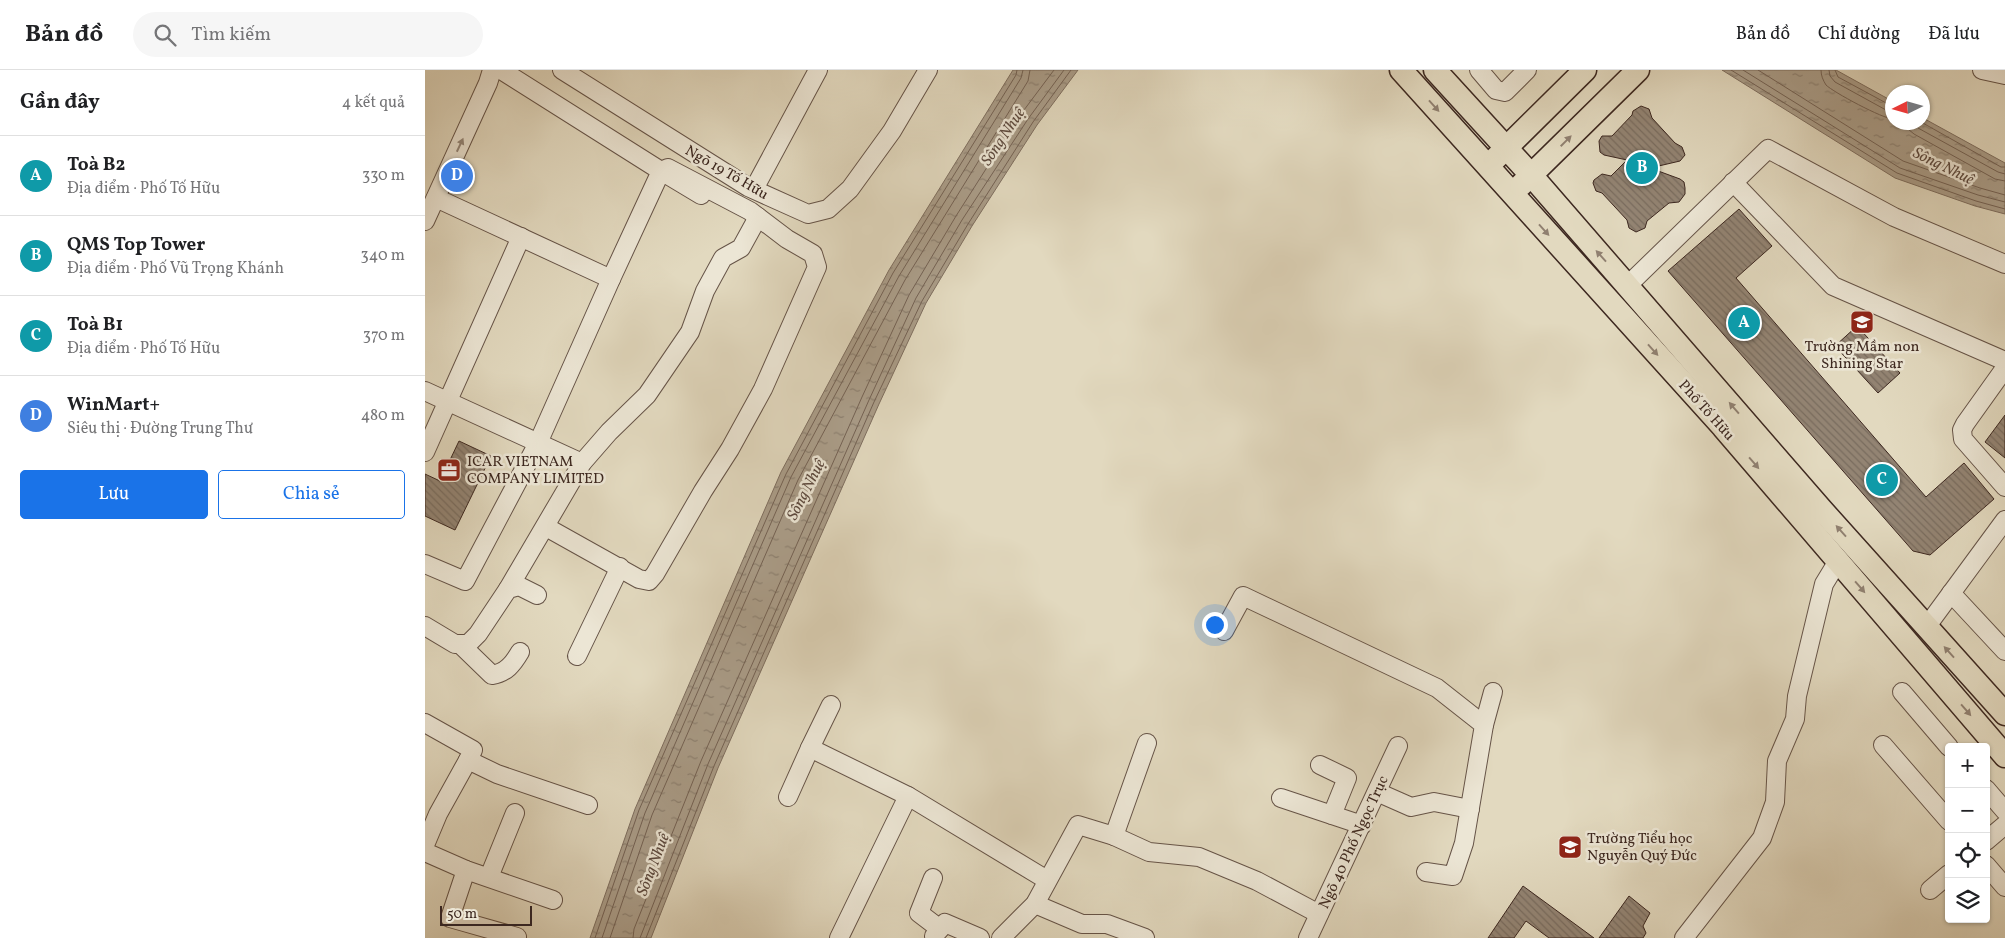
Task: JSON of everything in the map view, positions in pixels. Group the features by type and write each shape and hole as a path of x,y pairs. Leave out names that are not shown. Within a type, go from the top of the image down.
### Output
{"main road":[{"name":"Phố Tố Hữu","path":"1401,70 1675,374 2005,756"},
{"name":"Phố Tố Hữu","path":"1435,70 1531,175 1821,509 2005,714"},
{"path":"1487,166 1585,70"},
{"path":"1511,194 1638,70"},
{"path":"1675,374 1691,358"}],"street":[{"path":"425,221 488,83 492,70"},
{"path":"501,70 661,172 701,195"},
{"name":"Ngõ 19 Tố Hữu","path":"562,70 754,189 808,214 828,209 850,188 892,131 928,70"},
{"path":"754,189 817,70"},
{"path":"1479,70 1496,90 1505,92 1527,70"},
{"path":"1982,70 2005,75"},
{"path":"1627,286 1768,148 1894,217 2005,264"},
{"path":"425,564 465,581 538,443 661,172 668,168 750,211 787,239 813,254 817,267 763,389 730,449 649,581 639,580 620,567 546,527"},
{"path":"1733,182 1833,286 2005,361"},
{"path":"436,198 611,279"},
{"path":"425,626 455,644 468,644 478,634 508,589 583,463 609,432 647,395 690,332 705,291 723,258 741,248 758,217"},
{"path":"425,452 521,237"},
{"path":"2005,368 1965,424 1962,435 1963,439 2005,487"},
{"path":"425,391 583,463"},
{"path":"1927,626 2004,522"},
{"path":"1684,938 1762,838 1775,802 1777,761 1795,719 1797,696 1824,584 1838,561"},
{"path":"577,656 620,567"},
{"path":"508,589 519,586 537,594"},
{"path":"1951,593 2005,651"},
{"path":"1224,631 1243,596 1437,688 1484,725"},
{"path":"460,644 492,675 501,674 514,663 520,652"},
{"path":"1426,872 1453,876 1463,843 1484,725 1493,692"},
{"path":"1902,692 1946,743"},
{"path":"788,797 831,705"},
{"path":"425,724 473,750 438,814 425,845"},
{"path":"1114,836 1147,743"},
{"path":"1883,745 1945,816"},
{"name":"Ngõ 40 Phố Ngọc Trục","path":"1308,938 1398,746"},
{"path":"810,748 908,796 1047,880"},
{"path":"469,760 497,774 588,805"},
{"path":"1320,765 1347,778 1332,815"},
{"path":"1377,792 1411,807 1434,802 1469,809"},
{"path":"1990,794 2005,811"},
{"path":"839,938 908,796"},
{"path":"1281,798 1362,825"},
{"path":"489,877 515,813"},
{"path":"1990,837 2005,824"},
{"path":"1001,938 1035,904 1078,825 1114,836 1149,852 1199,857 1257,881 1319,914"},
{"path":"425,852 466,870 553,900"},
{"path":"466,870 450,918 517,937"},
{"path":"1990,870 2005,888"},
{"path":"1930,890 1945,877"},
{"path":"933,878 915,909 936,934 945,923 980,938"},
{"path":"1035,904 1082,924 1107,924 1145,938"}],"water":[{"name":"Sông Nhuệ","path":"1013,70 1078,70 1037,125 972,226 926,303 879,404 718,768 651,938 590,938 635,809 781,472 889,270"},
{"name":"Sông Nhuệ","path":"1722,70 1836,70 1885,97 1885,130 1930,130 1930,122 2005,163 2005,214 1975,206 1895,178"}],"building":[{"path":"1641,106 1649,109 1652,118 1675,143 1682,147 1685,155 1680,161 1650,168 1680,179 1684,182 1685,194 1679,202 1669,203 1647,221 1645,228 1636,232 1629,228 1627,220 1602,193 1596,191 1593,183 1602,174 1611,176 1627,160 1604,155 1600,152 1599,141 1602,136 1612,136 1632,115 1633,111"},
{"path":"1739,209 1772,246 1736,278 1926,497 1964,463 1994,499 1930,555 1913,551 1668,271"},
{"path":"1857,326 1900,373 1878,393 1835,346"},
{"path":"2005,415 2005,458 1985,442"},
{"path":"459,441 491,456 455,530 425,516 425,474 440,481"},
{"path":"1523,886 1594,938 1549,938 1526,921 1514,938 1488,938"},
{"path":"1629,896 1650,913 1643,926 1646,933 1643,938 1599,938"}],"place":[{"name":"QMS Top Tower","path":"1642,168"},
{"name":"WinMart+","path":"457,176"},
{"name":"Trường Mầm non Shining Star","path":"1862,322"},
{"name":"Toà B2","path":"1744,323"},
{"name":"ICAR VIETNAM COMPANY LIMITED","path":"449,470"},
{"name":"Toà B1","path":"1882,480"},
{"name":"Trường Tiểu học Nguyễn Quý Đức","path":"1570,847"}]}
